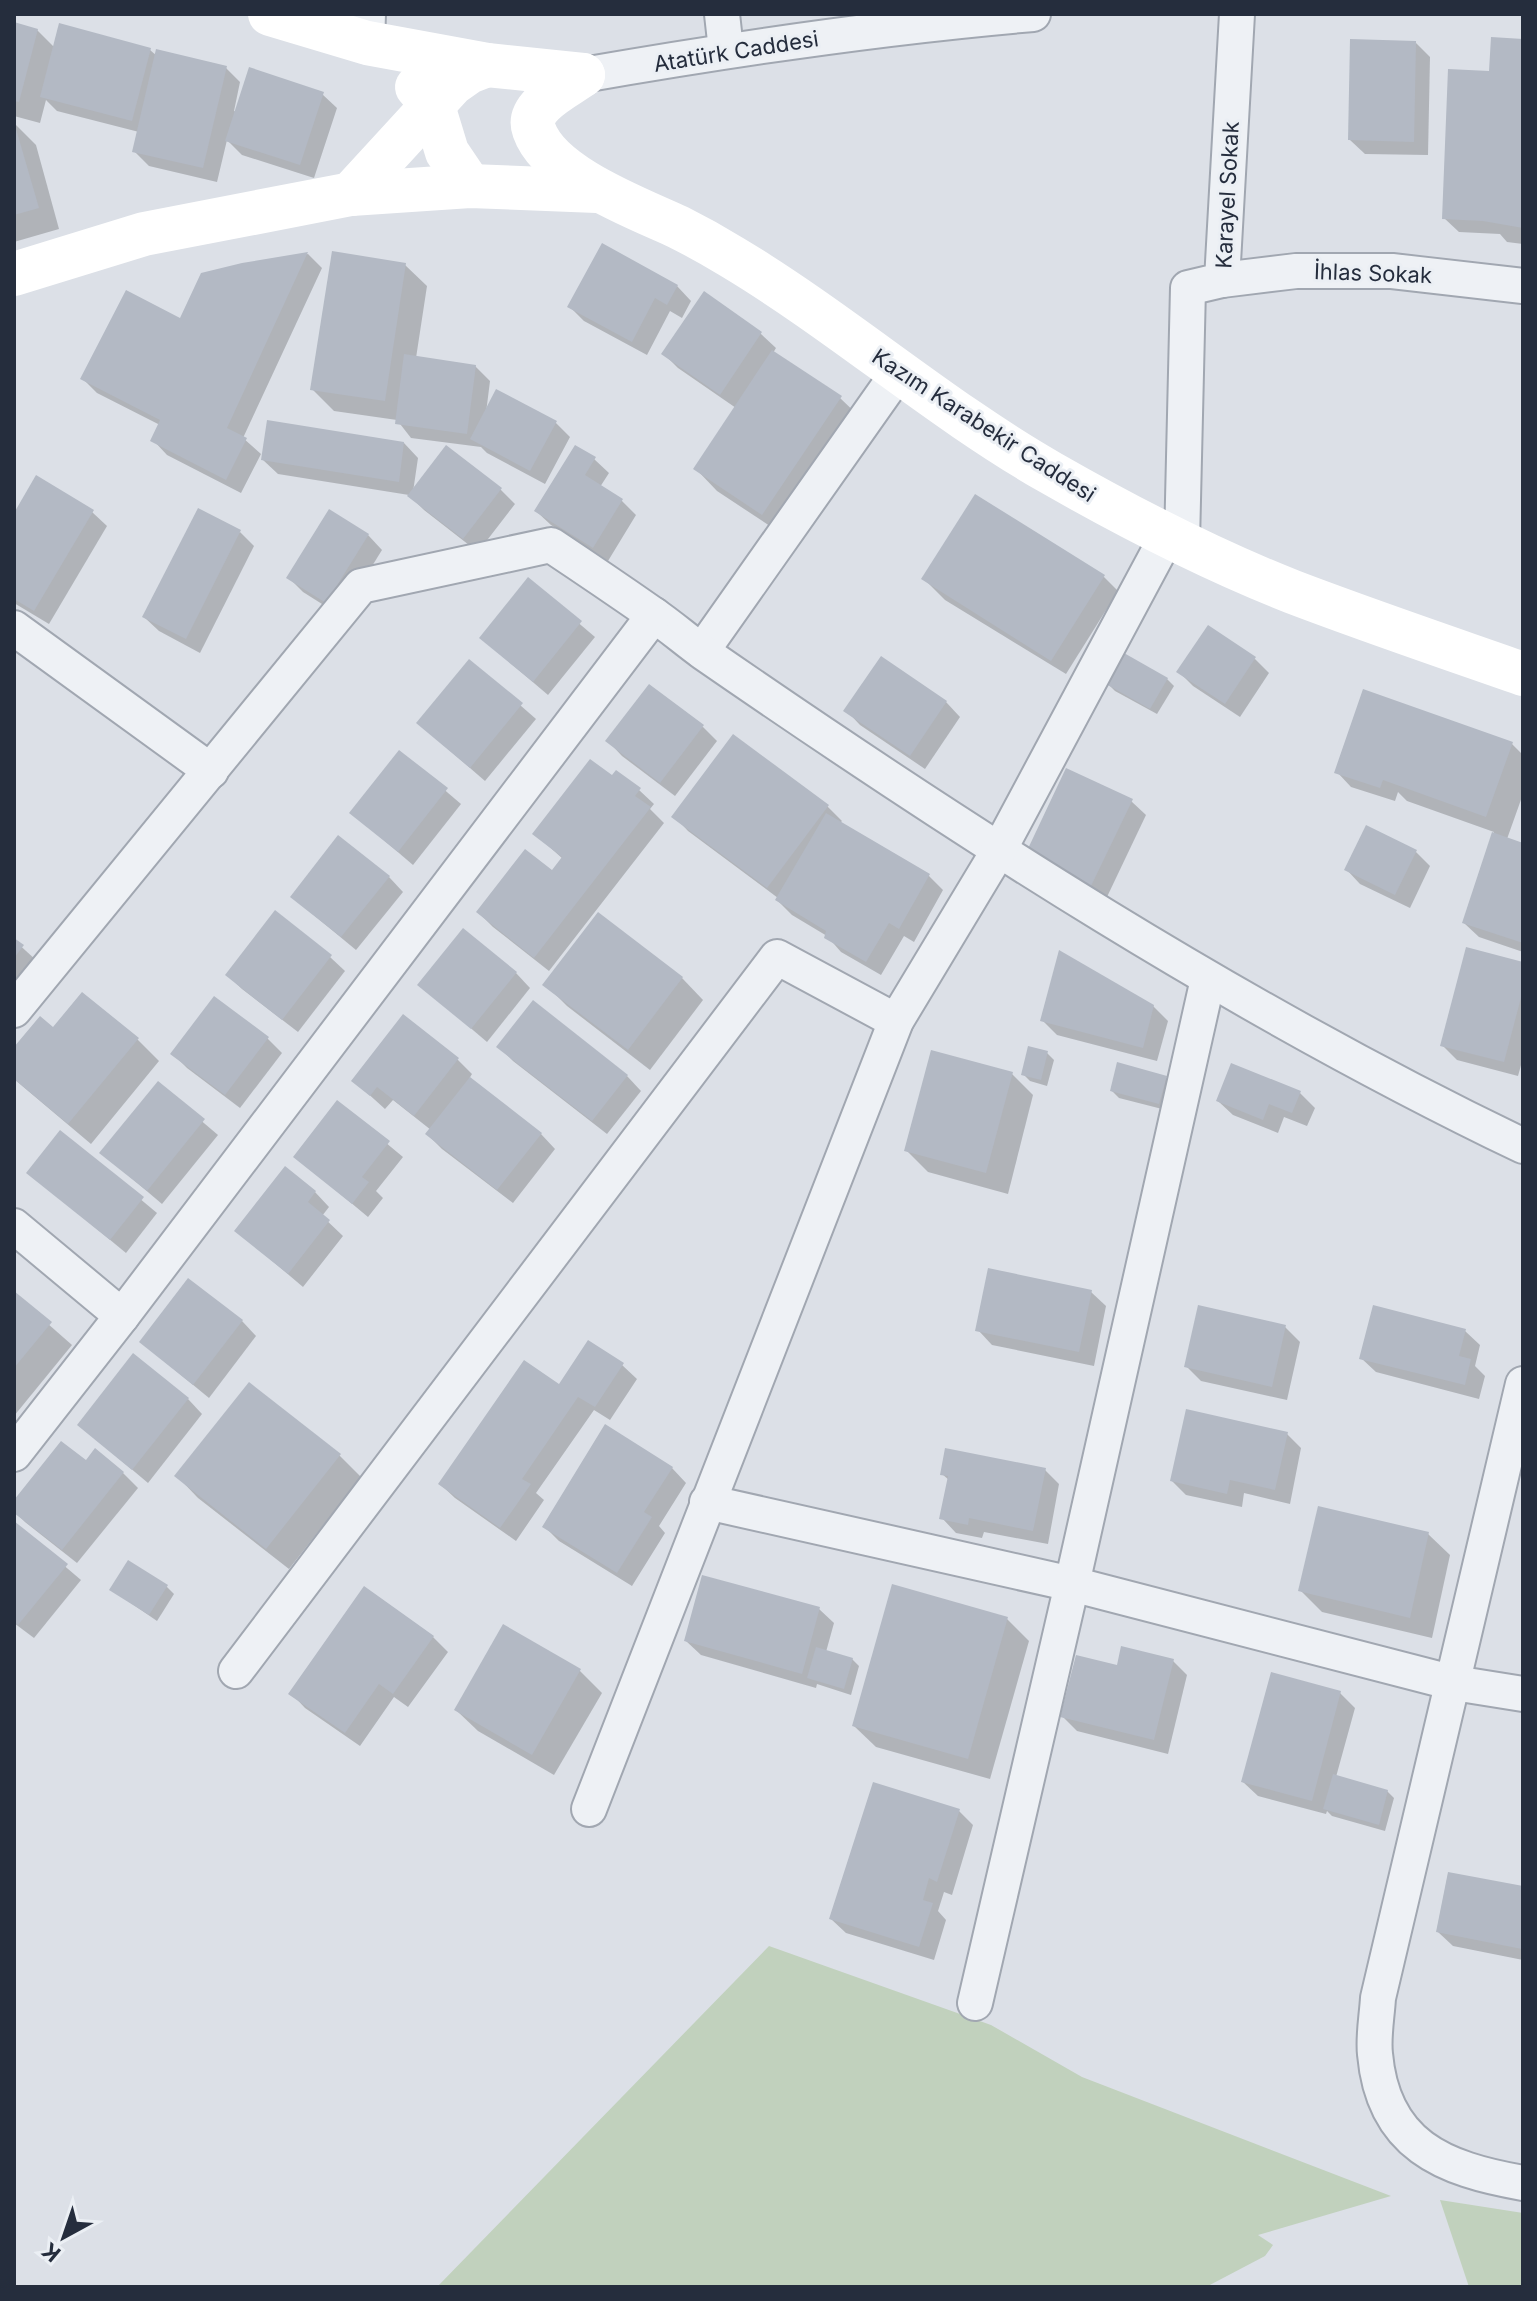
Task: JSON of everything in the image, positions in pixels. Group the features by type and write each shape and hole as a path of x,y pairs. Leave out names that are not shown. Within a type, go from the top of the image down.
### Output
{"street":[{"path":"270,14 368,28 493,66 515,77 526,92 541,144 555,159 597,191"},
{"path":"722,14 726,50"},
{"name":"Atatürk Caddesi","path":"583,75 726,50 936,22 1033,14"},
{"name":"Karayel Sokak","path":"1174,539 1188,288 1222,280 1237,14"},
{"path":"368,28 433,106 447,152 481,186"},
{"path":"351,194 452,84 469,72 493,66 583,75"},
{"path":"481,186 512,169 542,104 583,75"},
{"path":"14,274 144,234 351,194 481,186 597,191"},
{"name":"Kazım Karabekir Caddesi","path":"597,191 680,228 733,257 898,373 1048,472 1174,539 1290,591 1523,674"},
{"name":"İhlas Sokak","path":"1222,280 1296,271 1392,271 1523,286"},
{"path":"702,651 898,373"},
{"path":"589,1809 896,1021 999,850 1174,539"},
{"path":"14,1010 361,586 551,545 702,651 999,850 1208,979 1435,1104 1523,1146"},
{"path":"14,1454 654,615"},
{"path":"14,628 211,771"},
{"path":"236,1671 777,957 896,1021"},
{"path":"975,2003 1208,979"},
{"path":"14,1226 122,1316"},
{"path":"1523,1384 1378,1998 1374,2053 1383,2096 1406,2137 1447,2163 1482,2176 1523,2183"},
{"path":"707,1502 1072,1584 1454,1683 1523,1694"}],"green space":[{"path":"769,1946 991,2025 1082,2077 1391,2196 1258,2235 1273,2245 1265,2256 1206,2287 437,2287"},
{"path":"1440,2200 1523,2213 1523,2287 1469,2287"}],"building":[{"path":"14,22 38,29 19,102 14,101"},
{"path":"59,23 151,48 132,121 40,97"},
{"path":"1491,37 1523,39 1523,228 1483,221 1442,219 1448,69 1489,71"},
{"path":"1350,39 1416,41 1414,142 1348,140"},
{"path":"156,49 227,66 203,168 132,152"},
{"path":"249,67 324,92 300,165 225,141"},
{"path":"14,122 39,208 14,215"},
{"path":"602,243 678,285 667,305 655,298 632,342 567,307"},
{"path":"332,251 406,263 385,401 310,390"},
{"path":"308,252 227,428 247,438 226,480 150,441 160,420 80,379 126,290 180,318 201,273"},
{"path":"704,291 762,332 720,395 661,354"},
{"path":"772,350 842,396 762,515 693,469"},
{"path":"404,354 476,365 467,434 395,424"},
{"path":"496,389 557,421 530,471 470,439"},
{"path":"267,420 404,442 399,482 261,460"},
{"path":"446,445 502,488 463,539 407,496"},
{"path":"575,445 596,457 585,475 623,499 593,548 534,511"},
{"path":"36,475 94,510 34,611 14,599 14,513"},
{"path":"975,494 1105,575 1051,661 921,579"},
{"path":"198,508 241,530 186,639 142,617"},
{"path":"329,509 369,534 326,603 286,578"},
{"path":"528,577 582,621 533,682 479,638"},
{"path":"1208,625 1256,657 1225,704 1176,672"},
{"path":"1124,653 1168,678 1150,709 1106,684"},
{"path":"881,656 947,701 910,756 843,711"},
{"path":"469,659 523,703 470,768 416,723"},
{"path":"649,684 704,725 660,783 605,741"},
{"path":"1363,689 1513,742 1486,817 1383,780 1380,788 1334,773"},
{"path":"733,734 829,805 767,888 671,817"},
{"path":"399,750 448,788 398,852 349,813"},
{"path":"590,759 612,775 616,770 641,788 635,796 651,807 534,958 476,912 525,849 552,870 562,857 532,834"},
{"path":"1066,768 1133,799 1091,886 1025,855"},
{"path":"826,813 930,874 899,929 889,923 866,962 824,938 826,931 775,900"},
{"path":"1366,825 1417,850 1395,895 1344,870"},
{"path":"1492,832 1523,843 1523,943 1462,923"},
{"path":"338,835 390,876 341,937 290,897"},
{"path":"275,910 332,955 282,1020 225,975"},
{"path":"598,912 683,977 628,1050 542,985"},
{"path":"463,928 517,972 471,1029 417,985"},
{"path":"14,938 24,945 14,958"},
{"path":"1466,947 1523,962 1523,990 1504,1062 1440,1046"},
{"path":"1059,950 1154,1005 1143,1048 1040,1021"},
{"path":"82,992 139,1038 68,1124 14,1079 14,1047 40,1016 53,1027"},
{"path":"214,996 269,1037 225,1095 170,1054"},
{"path":"533,1000 628,1075 592,1121 496,1047"},
{"path":"403,1014 459,1058 414,1116 377,1087 370,1096 351,1081"},
{"path":"1028,1046 1048,1051 1041,1080 1021,1075"},
{"path":"931,1050 1013,1072 986,1173 904,1151"},
{"path":"1117,1062 1167,1076 1159,1104 1110,1091"},
{"path":"1231,1063 1301,1091 1292,1113 1269,1104 1263,1120 1216,1101"},
{"path":"470,1077 542,1133 497,1190 425,1134"},
{"path":"158,1081 205,1119 147,1191 99,1153"},
{"path":"337,1100 390,1141 362,1177 369,1182 352,1204 293,1157"},
{"path":"60,1130 144,1197 110,1240 26,1173"},
{"path":"285,1166 316,1191 308,1202 330,1220 288,1274 234,1231"},
{"path":"988,1268 1092,1290 1079,1352 975,1331"},
{"path":"188,1278 243,1320 193,1385 139,1342"},
{"path":"14,1291 52,1322 14,1368"},
{"path":"1198,1305 1286,1325 1272,1387 1184,1367"},
{"path":"1373,1305 1466,1329 1459,1356 1471,1359 1465,1385 1359,1359"},
{"path":"588,1340 624,1363 595,1407 578,1397 522,1479 531,1484 500,1528 438,1484 524,1360 559,1384"},
{"path":"133,1353 189,1398 132,1470 77,1425"},
{"path":"249,1382 341,1454 266,1549 174,1476"},
{"path":"1186,1409 1288,1432 1275,1490 1230,1480 1227,1494 1170,1481"},
{"path":"605,1424 673,1467 644,1512 652,1517 617,1573 542,1527"},
{"path":"61,1441 86,1460 95,1448 124,1472 62,1550 14,1513 14,1500"},
{"path":"945,1448 1046,1468 1033,1531 969,1518 968,1525 939,1519 948,1476 940,1475"},
{"path":"1318,1506 1429,1532 1410,1618 1298,1591"},
{"path":"14,1521 68,1564 18,1625 14,1622"},
{"path":"128,1560 168,1585 149,1615 109,1590"},
{"path":"702,1575 820,1607 802,1674 684,1641"},
{"path":"892,1584 1008,1617 968,1759 852,1726"},
{"path":"364,1586 434,1636 393,1694 379,1684 345,1733 288,1694"},
{"path":"503,1624 581,1669 532,1755 454,1710"},
{"path":"1121,1646 1174,1659 1154,1740 1060,1717 1076,1655 1117,1665"},
{"path":"816,1647 853,1658 844,1689 807,1678"},
{"path":"1271,1672 1341,1691 1312,1801 1241,1782"},
{"path":"1333,1774 1388,1790 1379,1825 1323,1809"},
{"path":"873,1782 960,1809 937,1882 929,1878 923,1900 933,1903 919,1947 829,1919"},
{"path":"1448,1872 1523,1886 1522,1949 1436,1932"}]}
